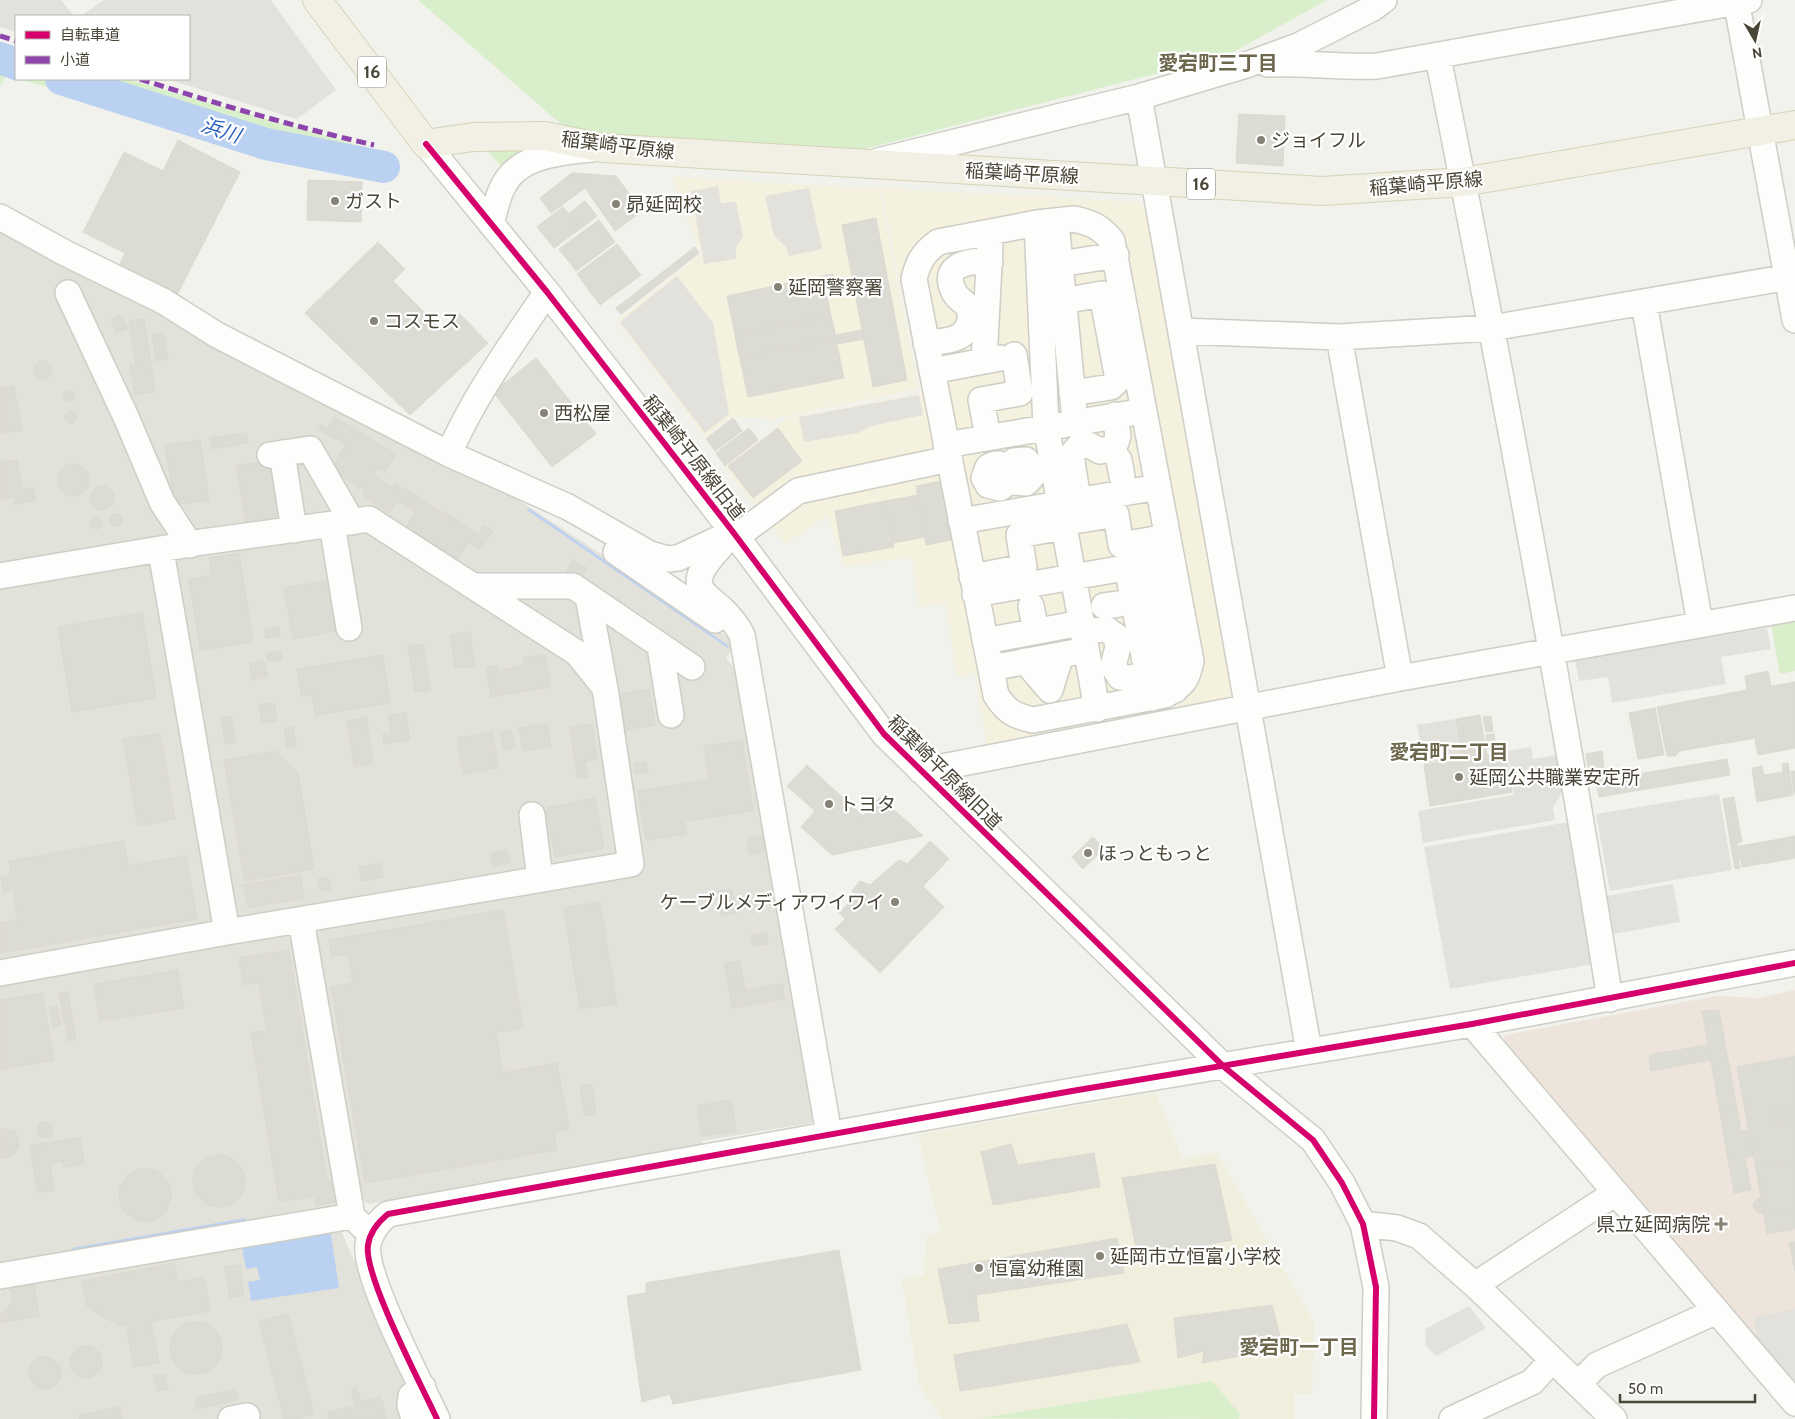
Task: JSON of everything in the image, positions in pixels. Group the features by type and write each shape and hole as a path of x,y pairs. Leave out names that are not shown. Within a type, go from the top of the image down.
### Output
{"main road":[{"name":"16","path":"317,0 426,144"},
{"name":"稲葉崎平原線","path":"426,144 473,137 545,136 603,148 1322,191 1463,182 1795,125"}],"street":[{"path":"866,164 1139,97 1246,65 1298,46 1374,8 1384,0"},
{"path":"1246,65 1300,62 1341,68 1377,66 1438,57 1741,1 1760,132 1791,276 1795,320"},
{"path":"1438,57 1492,328 1551,650 1610,999"},
{"path":"1139,97 1309,1051"},
{"name":"稲葉崎平原線旧道","path":"426,144 547,292 734,534 884,734 1223,1066 1313,1140 1342,1183 1363,1224 1376,1287 1374,1419"},
{"path":"491,224 505,182 518,169 541,157 603,148"},
{"path":"0,217 65,253 163,301 217,335 449,454 568,507 650,554 668,559 678,558 734,534 798,491 950,462 988,437 1144,411"},
{"path":"985,640 1036,631 1083,635 1106,629 1116,636 1118,647 1113,666 1120,677 1150,686 1165,695 1175,690 1158,487 1116,255 1112,241 1102,228 1090,222 1074,219 1046,222 938,242 926,250 918,262 914,280 961,521 996,695 1003,706 1014,716 1033,720 1097,709 1150,686"},
{"path":"1046,222 1060,264 1075,421"},
{"path":"1046,222 1046,426 1066,514 1072,576 1097,709"},
{"path":"984,361 991,232"},
{"path":"1060,264 1116,255"},
{"path":"926,343 958,338 965,331 971,315 969,307 953,290 951,280 954,271 964,262 972,260 990,262"},
{"path":"1086,260 1091,287"},
{"path":"1181,331 1338,337 1492,328 1791,276"},
{"path":"1063,296 1091,287 1120,282"},
{"path":"449,454 458,434 520,332 547,292"},
{"path":"68,293 126,417 162,502 190,545"},
{"path":"1063,296 1102,294 1105,298 1118,380 1111,387 1072,393"},
{"path":"1644,303 1700,624"},
{"path":"1338,337 1400,678"},
{"path":"932,371 1020,354 1020,393 981,400 988,437"},
{"path":"1066,514 1071,455 1080,445 1089,445 1100,451 1114,448 1118,436 1106,388"},
{"path":"950,462 984,478 988,467 995,464 1012,468 1014,432"},
{"path":"294,530 276,454 310,449 342,523 349,628"},
{"path":"1094,464 1120,468 1152,454"},
{"path":"974,585 1024,567 1019,535 1066,514 1158,487"},
{"path":"531,491 737,635 742,641"},
{"path":"961,521 1066,514 1116,514 1121,545 1163,553"},
{"path":"0,576 190,545 369,519 577,653 605,688"},
{"path":"734,534 702,570 699,584 702,592 738,626 742,641 829,1134"},
{"path":"162,550 227,932"},
{"path":"974,585 1072,576 1120,568 1163,553"},
{"path":"1120,568 1112,605 1124,630"},
{"path":"1120,568 1150,686"},
{"path":"649,574 666,578 683,576 702,570"},
{"path":"474,586 572,586 692,667"},
{"path":"0,972 632,864 605,688 588,597"},
{"path":"1031,606 1036,631"},
{"path":"921,771 1400,678 1795,608"},
{"path":"1024,661 1050,690 1061,655 1083,635"},
{"path":"660,646 671,715"},
{"path":"991,668 1061,655"},
{"path":"532,815 540,879"},
{"path":"301,920 352,1216 371,1235"},
{"path":"438,1419 372,1274 368,1247 371,1235 378,1223 388,1214 829,1134 1472,1024 1795,963"},
{"path":"1472,1024 1795,1403"},
{"path":"1475,1285 1615,1193"},
{"path":"0,1276 352,1216"},
{"path":"1363,1224 1397,1228 1419,1236 1475,1285 1614,1419"},
{"path":"1578,1384 1597,1365 1718,1311"},
{"path":"1467,1416 1532,1382 1552,1360"},
{"path":"414,1419 410,1405 411,1396 423,1387"}],"shaded area":[{"path":"0,0 61,0 73,15 15,15 15,32 0,27"},
{"path":"104,0 271,0 336,90 297,119 170,80 190,80 190,15 82,15"},
{"name":"延岡警察署","path":"672,177 879,189 918,389 772,419 731,417 705,437 617,321 701,254"},
{"path":"718,186 721,203 736,202 743,236 736,248 736,259 704,264 691,191"},
{"path":"809,188 822,249 789,256 786,247 774,236 765,196"},
{"path":"881,188 1139,202 1149,213 1236,698 988,753 975,673 957,677 946,603 919,607 912,557 845,566 827,516 785,544 725,467 788,418 922,393"},
{"path":"0,232 505,491 736,643 726,659 738,671 815,1115 811,1123 702,1141 702,1146 368,1204 358,1197 343,1200 331,1209 425,1419 0,1419"},
{"path":"677,276 713,323 729,414 705,433 620,322"},
{"path":"919,395 923,415 871,426 858,433 804,442 799,417"},
{"path":"1767,628 1771,649 1721,657 1726,684 1612,703 1608,677 1579,681 1575,660"},
{"path":"1455,719 1461,757 1424,764 1417,725"},
{"path":"1531,747 1533,759 1556,755 1562,792 1553,808 1555,820 1423,843 1418,811 1514,795 1507,751"},
{"path":"1719,794 1732,870 1610,891 1596,814"},
{"path":"1569,822 1594,964 1450,989 1424,847"},
{"path":"1673,884 1680,922 1614,934 1607,896"},
{"name":"県立延岡病院","path":"1795,990 1795,1397 1500,1051 1505,1035 1716,996 1759,998"},
{"name":"延岡市立恒富小学校","path":"1155,1092 1183,1159 1217,1153 1314,1323 1312,1394 1294,1394 1294,1419 942,1419 919,1384 902,1280 924,1275 926,1237 941,1231 918,1135"},
{"path":"1469,1306 1486,1328 1436,1356 1426,1346 1425,1329"},
{"path":"1795,1309 1795,1386 1758,1341 1754,1317"}],"green space":[{"path":"418,0 1327,0 1228,55 860,150 569,131"},
{"path":"0,42 15,47 15,79 6,76 0,86"},
{"path":"21,80 130,80 375,150 380,162 305,156"},
{"path":"523,149 505,170 487,151"},
{"path":"1795,620 1795,671 1780,674 1771,625"},
{"path":"1212,1381 1240,1414 1239,1419 981,1418"}],"water":[{"path":"529,508 729,646 728,648 527,510"},
{"path":"246,1218 247,1223 73,1253 72,1248"},
{"path":"330,1228 339,1288 251,1301 248,1282 260,1280 257,1267 246,1269 241,1242"}],"building":[{"name":"ジョイフル","path":"1239,114 1285,116 1283,166 1236,163"},
{"path":"178,140 240,172 177,295 119,266 125,253 83,232 124,152 163,171"},
{"name":"昴延岡校","path":"572,173 616,176 642,211 615,231 585,188 551,213 540,198"},
{"path":"572,173 589,175 579,185"},
{"name":"ガスト","path":"308,180 362,182 361,222 307,220"},
{"path":"585,201 597,216 580,229 568,214"},
{"path":"563,207 580,229 554,248 537,227"},
{"path":"876,218 907,380 873,387 842,225"},
{"path":"599,220 615,242 576,271 559,249"},
{"name":"コスモス","path":"378,242 405,269 393,281 442,330 459,313 488,343 410,415 305,313"},
{"path":"617,244 641,275 600,305 577,274"},
{"path":"695,247 699,253 621,314 616,308"},
{"path":"833,274 835,284 825,287 844,378 748,397 727,296"},
{"path":"121,315 128,328 117,333 111,320"},
{"path":"831,316 836,339 739,357 735,334"},
{"path":"144,319 155,392 135,395 130,366 136,365 129,321"},
{"path":"862,330 864,339 837,344 835,335"},
{"path":"164,333 168,359 156,361 152,335"},
{"name":"西松屋","path":"536,358 596,434 552,467 493,392"},
{"path":"39,361 47,361 52,366 50,377 39,379 34,374 34,366"},
{"path":"14,386 22,430 0,434 0,388"},
{"path":"71,390 74,391 74,401 67,402 64,401 63,394 64,391"},
{"path":"73,411 76,412 76,422 69,423 66,422 65,415 66,412"},
{"path":"334,417 396,454 385,472 378,467 373,475 394,488 396,484 479,534 484,525 493,531 480,550 468,542 458,559 406,527 415,512 397,501 389,513 363,497 365,490 331,470 346,445 319,430 321,425 327,429"},
{"path":"733,418 742,431 715,451 706,439"},
{"path":"749,428 758,440 725,466 716,453"},
{"path":"778,428 802,461 753,498 728,466"},
{"path":"246,433 248,443 212,449 210,438"},
{"path":"200,440 209,500 175,505 165,445"},
{"path":"17,460 22,490 33,488 35,501 15,504 14,497 0,499 0,462"},
{"path":"272,460 289,519 246,526 236,466"},
{"path":"73,464 79,465 84,469 88,474 88,486 84,491 79,495 73,496 67,495 62,491 58,486 57,480 58,474 62,469 67,465"},
{"path":"942,481 952,540 926,545 916,486"},
{"path":"102,486 111,489 114,498 111,507 102,510 93,507 90,498 93,489"},
{"path":"918,495 925,537 893,543 885,501"},
{"path":"885,501 894,547 843,556 835,511"},
{"path":"118,514 121,515 121,525 114,526 111,525 110,518 111,515"},
{"path":"98,517 101,518 101,528 94,529 91,528 90,521 91,518"},
{"path":"239,553 253,642 200,650 189,579 211,575 209,558"},
{"path":"573,560 587,568 580,580 566,572"},
{"path":"332,580 341,630 293,639 284,588"},
{"path":"142,613 156,698 72,712 58,627"},
{"path":"279,627 280,636 266,638 265,630"},
{"path":"470,632 475,666 455,668 450,635"},
{"path":"423,644 430,690 415,692 408,646"},
{"path":"281,651 282,659 268,662 266,654"},
{"path":"545,654 551,687 491,697 486,667 497,665 498,670 524,666 523,658"},
{"path":"383,655 390,703 315,715 312,695 302,697 297,669"},
{"path":"264,661 267,677 252,680 249,663"},
{"path":"1768,671 1771,686 1795,682 1795,748 1758,755 1755,738 1680,751 1675,756 1667,756 1657,707 1747,690 1745,676"},
{"path":"649,689 655,725 624,730 618,694"},
{"path":"274,703 277,721 262,723 259,705"},
{"path":"1655,708 1664,755 1638,759 1629,713"},
{"path":"406,713 410,740 384,744 383,734 391,733 389,715"},
{"path":"1480,715 1487,755 1462,759 1456,719"},
{"path":"231,716 236,742 225,744 221,718"},
{"path":"1491,716 1493,731 1486,732 1483,717"},
{"path":"366,717 373,763 354,767 347,721"},
{"path":"547,723 551,746 523,751 519,728"},
{"path":"592,724 597,759 585,761 588,777 577,778 570,727"},
{"path":"293,727 296,746 287,747 284,728"},
{"path":"511,730 515,747 504,750 500,732"},
{"path":"492,732 498,768 463,774 457,738"},
{"path":"160,733 175,819 138,826 123,739"},
{"path":"1494,734 1496,748 1488,749 1486,735"},
{"path":"742,741 753,811 684,821 686,834 646,840 638,791 709,780 704,746"},
{"path":"275,751 298,772 314,869 245,881 224,760"},
{"path":"1602,751 1604,769 1609,768 1611,777 1590,781 1586,754"},
{"path":"1505,752 1512,792 1430,806 1424,765"},
{"path":"1501,755 1505,777 1487,780 1484,758"},
{"path":"1727,759 1730,775 1599,797 1596,781"},
{"path":"646,762 648,772 635,774 634,764"},
{"path":"1788,763 1793,795 1757,802 1752,768 1762,766 1764,775 1783,772 1782,764"},
{"name":"トヨタ","path":"807,765 863,816 880,797 923,836 832,855 801,827 815,811 787,786"},
{"path":"1791,771 1795,771 1795,793 1794,793"},
{"path":"1734,797 1742,842 1737,843 1740,868 1735,869 1723,799"},
{"path":"595,798 604,848 555,857 546,808"},
{"path":"762,835 765,852 750,854 747,838"},
{"path":"1795,836 1795,858 1773,862 1769,841"},
{"name":"ほっともっと","path":"1093,837 1104,849 1083,869 1072,857"},
{"path":"124,841 128,866 186,856 197,919 0,953 0,923 18,920 13,889 3,891 1,877 11,875 9,861"},
{"name":"ケーブルメディアワイワイ","path":"930,841 949,859 923,886 944,907 880,973 835,929 845,919 839,913 855,896 852,891 860,881 870,885 899,860 907,864"},
{"path":"1769,841 1773,862 1742,867 1739,846"},
{"path":"507,850 510,863 493,866 490,854"},
{"path":"380,863 383,877 361,881 359,867"},
{"path":"300,875 304,898 248,908 244,885"},
{"path":"328,877 331,889 320,891 318,879"},
{"path":"732,890 736,913 721,915 718,891"},
{"path":"600,902 617,1004 580,1009 564,908"},
{"path":"503,910 523,1028 496,1033 502,1073 557,1063 569,1129 554,1131 557,1150 365,1183 331,987 353,983 348,954 332,957 329,940"},
{"path":"766,933 768,944 753,946 751,935"},
{"path":"289,950 327,1181 336,1180 340,1201 316,1205 315,1196 279,1202 251,1033 267,1030 259,983 244,985 239,958"},
{"path":"740,961 745,990 782,984 785,999 732,1008 725,963"},
{"path":"178,970 184,1008 100,1021 94,984"},
{"path":"68,992 76,1039 68,1041 59,993"},
{"path":"42,993 54,1060 0,1070 0,1000"},
{"path":"57,1006 61,1025 53,1027 49,1007"},
{"path":"1719,1010 1741,1131 1749,1130 1754,1156 1745,1158 1751,1190 1734,1193 1702,1011"},
{"path":"1708,1045 1711,1060 1651,1071 1649,1055"},
{"path":"1795,1056 1795,1229 1767,1234 1764,1213 1758,1213 1753,1206 1754,1202 1761,1197 1737,1067"},
{"path":"592,1084 596,1114 585,1116 580,1086"},
{"path":"731,1100 736,1131 702,1136 697,1106"},
{"path":"1795,1106 1795,1118 1771,1122 1769,1110"},
{"path":"45,1122 53,1130 45,1138 37,1130"},
{"path":"6,1129 15,1132 20,1144 13,1156 4,1158 0,1157 0,1130"},
{"path":"80,1138 84,1164 64,1167 63,1161 50,1163 54,1190 37,1192 30,1145"},
{"path":"1011,1144 1018,1165 1094,1153 1100,1187 993,1205 981,1152"},
{"path":"219,1155 229,1157 237,1163 243,1171 245,1181 243,1191 237,1199 229,1205 219,1207 209,1205 201,1199 195,1191 193,1181 195,1171 201,1163 209,1157"},
{"path":"1795,1162 1795,1210 1765,1215 1758,1168"},
{"path":"1215,1164 1232,1240 1138,1258 1122,1178"},
{"path":"145,1169 155,1171 163,1177 169,1185 171,1195 169,1205 163,1213 155,1219 145,1221 135,1219 127,1213 121,1205 119,1195 121,1185 127,1177 135,1171"},
{"path":"1117,1238 1124,1273 976,1295 979,1321 949,1324 938,1269"},
{"path":"1795,1242 1795,1271 1789,1243"},
{"path":"839,1250 861,1370 673,1404 670,1394 642,1402 627,1296 646,1293 646,1283"},
{"path":"174,1263 178,1282 204,1277 210,1311 151,1321 159,1363 134,1367 126,1325 119,1326 87,1306 82,1281"},
{"path":"240,1265 244,1295 230,1298 225,1267"},
{"path":"34,1284 39,1316 0,1323 0,1316 13,1300 11,1288"},
{"path":"1272,1305 1283,1348 1202,1363 1204,1351 1178,1358 1174,1318"},
{"path":"288,1314 314,1414 296,1419 284,1419 259,1321"},
{"path":"196,1322 206,1324 214,1330 220,1338 222,1348 220,1358 214,1366 206,1372 196,1374 186,1372 178,1366 172,1358 170,1348 172,1338 178,1330 186,1324"},
{"path":"1127,1324 1140,1362 960,1391 954,1355"},
{"path":"86,1346 98,1350 102,1362 98,1374 86,1378 74,1374 70,1362 74,1350"},
{"path":"45,1357 57,1361 61,1373 57,1385 45,1389 33,1385 29,1373 33,1361"},
{"path":"165,1374 168,1389 157,1391 154,1376"},
{"path":"236,1389 239,1400 197,1409 195,1398"},
{"path":"357,1389 361,1402 381,1397 386,1419 329,1419 327,1413 355,1406 351,1390"},
{"path":"120,1407 123,1419 79,1419 79,1415"}],"waterway":[{"name":"浜川","path":"0,58 15,64"},
{"name":"浜川","path":"64,80 266,144 384,167"}],"marked path":[{"path":"0,36 15,41"},
{"path":"143,80 256,115 374,145"}],"cycle path":[{"path":"426,144 547,292 733,532 884,734 1223,1066 1313,1140 1342,1183 1363,1224 1376,1287 1374,1419"},
{"path":"437,1419 395,1331 369,1260 368,1245 371,1236 378,1224 388,1214 1072,1091 1472,1024 1795,963"}],"place":[{"name":"ジョイフル","path":"1261,140"},
{"name":"ガスト","path":"335,201"},
{"name":"昴延岡校","path":"616,204"},
{"name":"延岡警察署","path":"778,287"},
{"name":"コスモス","path":"374,321"},
{"name":"西松屋","path":"544,413"},
{"name":"延岡公共職業安定所","path":"1459,777"},
{"name":"トヨタ","path":"829,804"},
{"name":"ほっともっと","path":"1088,853"},
{"name":"ケーブルメディアワイワイ","path":"895,902"},
{"name":"県立延岡病院","path":"1721,1224"},
{"name":"延岡市立恒富小学校","path":"1100,1256"},
{"name":"恒富幼稚園","path":"979,1268"}],"district":[{"name":"愛宕町三丁目","path":"1218,63"},
{"name":"愛宕町二丁目","path":"1449,752"},
{"name":"愛宕町一丁目","path":"1299,1347"}]}
